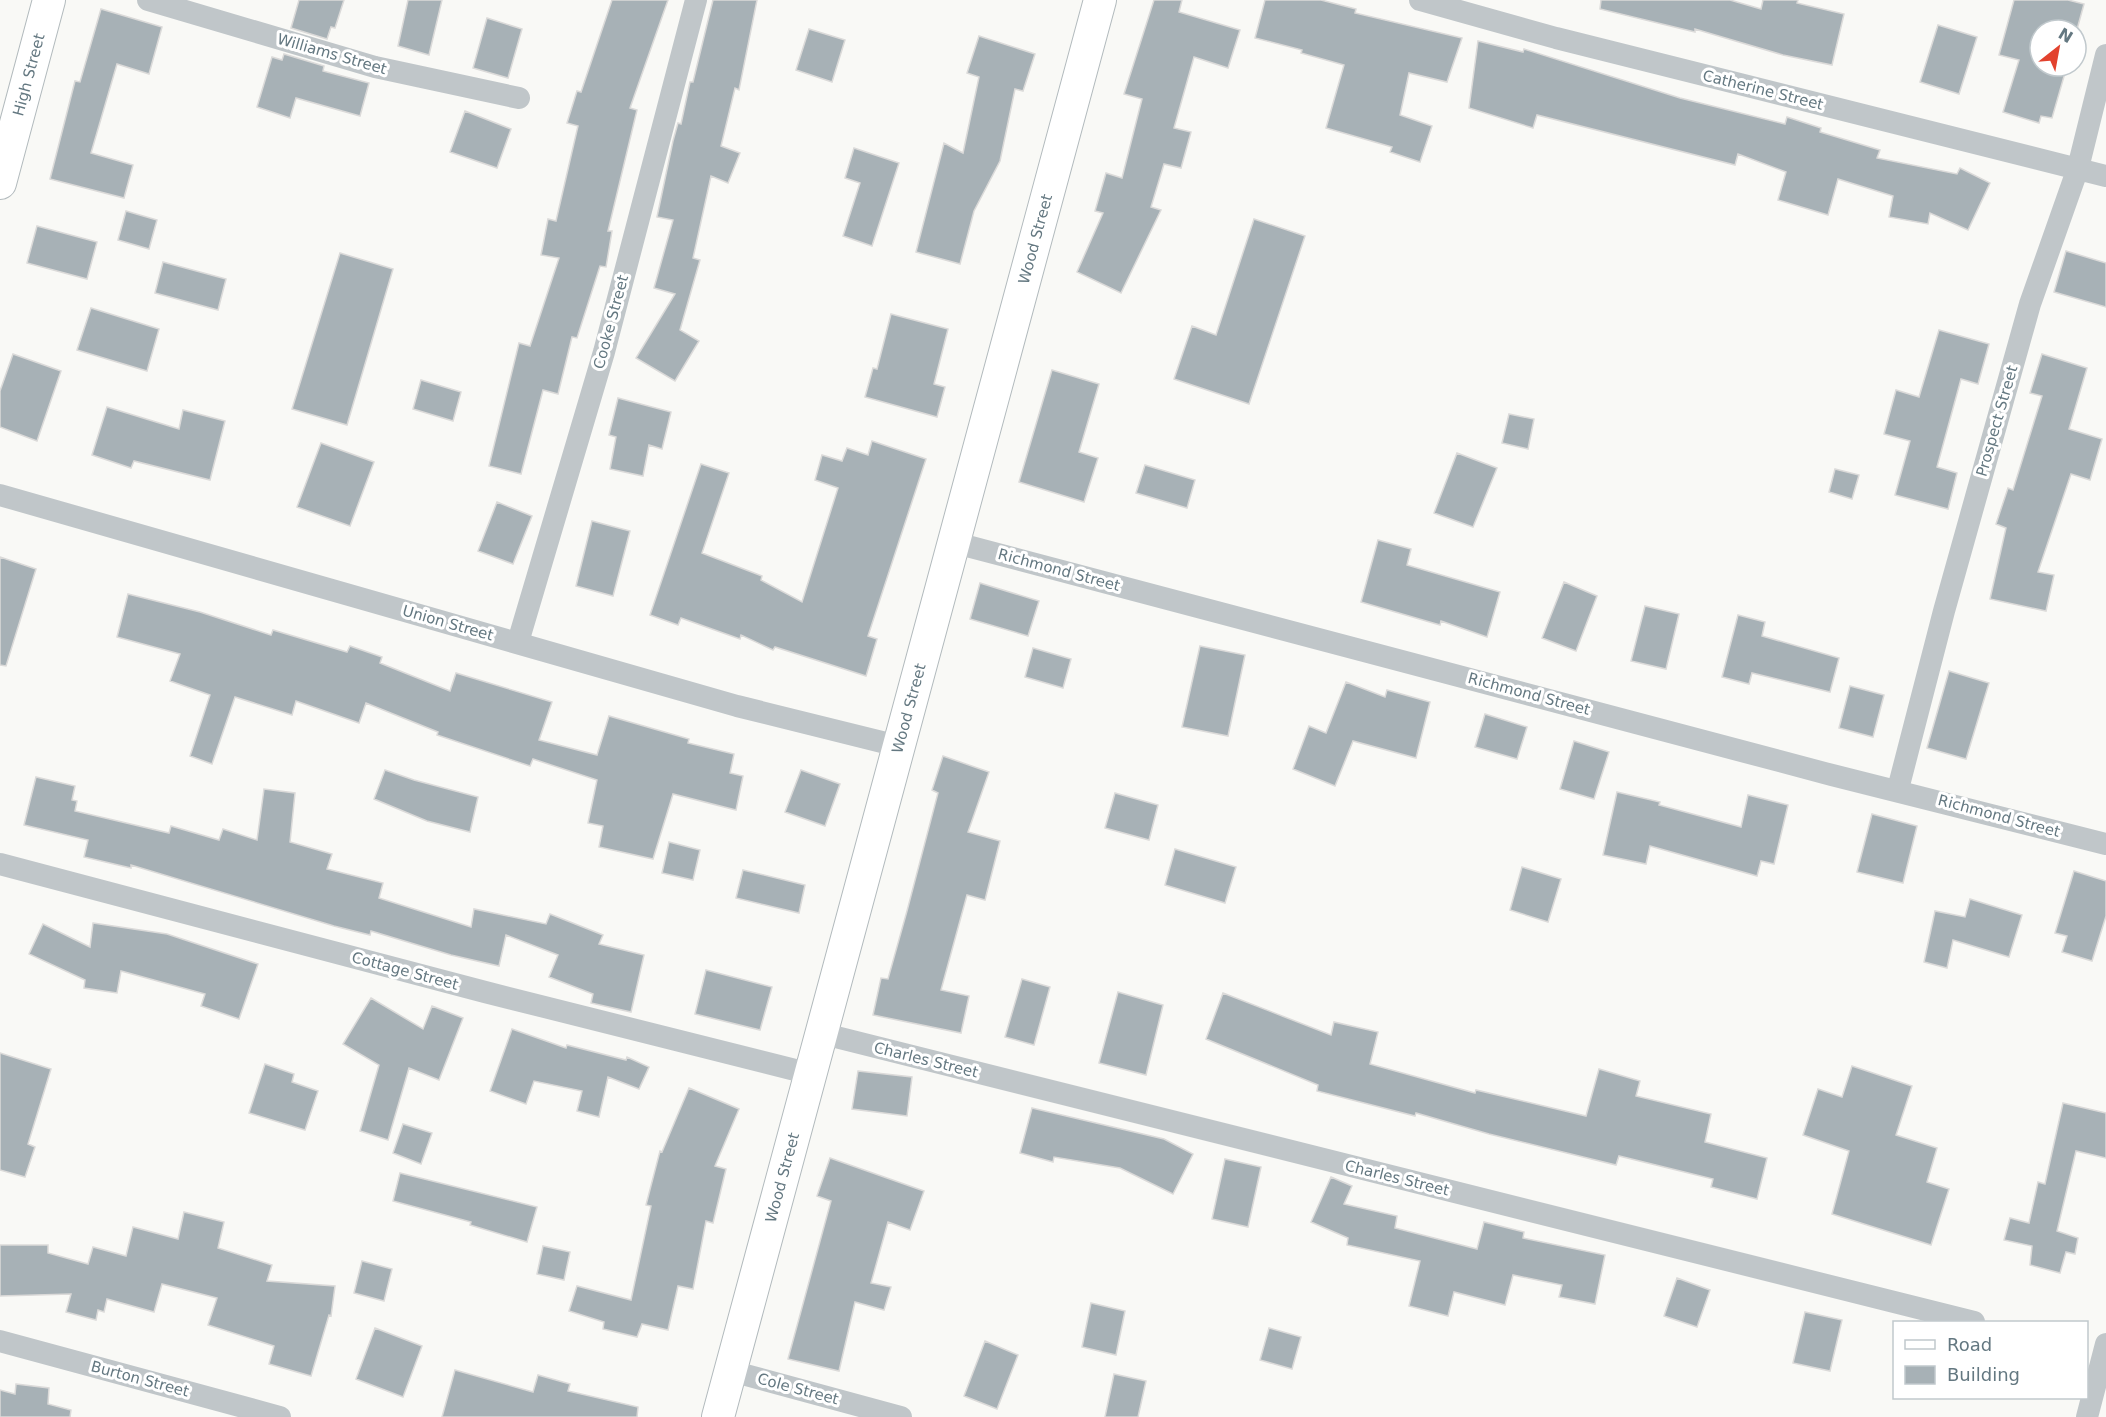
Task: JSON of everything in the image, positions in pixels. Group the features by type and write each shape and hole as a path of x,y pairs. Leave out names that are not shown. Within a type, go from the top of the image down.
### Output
{"main road":[{"name":"High Street","path":"0,183 49,0"},
{"name":"Wood Street","path":"718,1417 952,542 1100,0"}],"street":[{"name":"Williams Street","path":"148,0 375,67 519,98"},
{"name":"Cooke Street","path":"518,642 604,352 696,0"},
{"name":"Catherine Street","path":"1420,0 1556,38 2106,176"},
{"name":"Prospect Street","path":"1898,789 1944,611 2027,315 2078,168 2106,56"},
{"name":"Union Street","path":"0,495 736,706 898,746"},
{"name":"Richmond Street","path":"952,542 1832,775 1898,789 2106,844"},
{"name":"Cottage Street","path":"0,864 474,989 811,1074"},
{"name":"Charles Street","path":"820,1033 1966,1321"},
{"name":"Burton Street","path":"0,1341 213,1409 279,1417"},
{"path":"2087,1417 2100,1351"},
{"name":"Cole Street","path":"731,1371 900,1417"}],"building":[{"path":"299,0 344,0 335,28 331,27 327,39 291,28"},
{"path":"408,0 442,0 429,55 398,46"},
{"path":"612,0 668,0 630,108 637,110 608,231 612,231 606,267 600,266 577,338 572,337 558,394 543,390 521,474 489,466 519,343 530,346 559,258 541,255 548,219 556,221 578,126 567,123 577,91 581,92"},
{"path":"713,0 757,0 739,90 735,88 721,146 740,153 728,183 711,176 693,258 700,260 680,330 699,341 675,381 636,358 675,294 654,288 673,220 657,217 673,141 678,123 681,124 690,82 693,82"},
{"path":"1154,0 1182,0 1179,12 1240,30 1228,68 1194,57 1174,128 1191,132 1181,168 1164,164 1151,207 1161,210 1121,293 1077,272 1103,213 1095,211 1106,173 1122,178 1142,99 1124,94"},
{"path":"1265,0 1321,0 1356,9 1355,13 1462,38 1447,82 1409,73 1400,115 1432,126 1420,162 1390,152 1392,147 1326,128 1344,65 1301,53 1302,50 1255,38"},
{"path":"1601,0 1730,0 1761,9 1763,0 1798,0 1797,3 1844,14 1832,65 1783,55 1695,29 1695,32 1600,9"},
{"path":"2014,0 2068,0 2084,4 2080,18 2028,18 2028,78 2064,78 2052,118 2041,116 2039,123 2003,112 2019,60 1999,55"},
{"path":"101,9 162,27 149,74 117,64 91,153 133,165 124,198 50,179 75,81 80,82"},
{"path":"487,18 522,29 508,78 473,68"},
{"path":"1938,25 1977,37 1959,94 1920,82"},
{"path":"809,29 845,40 832,82 796,70"},
{"path":"979,36 1035,54 1023,91 1015,89 1000,161 974,211 960,264 916,252 944,143 963,153 979,77 967,73"},
{"path":"1478,41 1523,52 1524,49 1680,98 1785,124 1787,117 1821,128 1820,132 1880,150 1877,158 1957,174 1960,168 1990,183 1968,230 1930,213 1928,224 1889,217 1893,196 1838,179 1828,215 1778,200 1786,172 1738,154 1735,165 1537,115 1533,128 1469,108"},
{"path":"284,54 324,66 323,71 369,83 360,116 296,98 290,118 257,107 272,57 282,60"},
{"path":"465,111 511,129 497,168 450,152"},
{"path":"854,148 899,163 872,246 843,236 860,183 845,178"},
{"path":"126,211 157,220 149,249 118,240"},
{"path":"1254,219 1305,236 1249,404 1174,379 1192,326 1216,335"},
{"path":"37,226 97,242 87,279 27,263"},
{"path":"2066,251 2106,263 2106,307 2054,292"},
{"path":"340,253 393,269 347,425 292,409"},
{"path":"163,262 226,279 218,310 155,293"},
{"path":"91,308 159,329 147,371 77,350"},
{"path":"891,314 948,329 934,384 945,387 937,417 865,397 873,368 877,369"},
{"path":"1939,330 1989,344 1978,384 1961,379 1937,467 1957,473 1948,509 1895,495 1910,441 1884,434 1896,390 1919,397"},
{"path":"13,354 61,371 37,441 0,427 0,391"},
{"path":"2042,354 2087,368 2069,429 2102,439 2090,480 2071,474 2038,572 2054,575 2046,611 1990,599 2006,528 1996,524 2008,488 2013,490 2042,396 2030,393"},
{"path":"1052,370 1099,384 1079,452 1098,458 1084,502 1019,482"},
{"path":"421,380 461,392 453,421 413,409"},
{"path":"618,398 671,412 662,449 649,445 643,476 610,469 616,437 609,435"},
{"path":"107,407 179,429 183,410 225,421 210,480 134,461 131,468 92,455"},
{"path":"1509,414 1534,419 1528,449 1502,443"},
{"path":"872,441 926,459 868,636 877,639 866,676 775,647 773,650 741,635 740,639 681,618 678,625 650,615 701,464 729,473 702,553 762,576 761,580 802,602 838,488 815,480 822,455 842,461 847,448 868,455"},
{"path":"321,443 374,462 350,526 297,507"},
{"path":"1457,453 1497,468 1473,527 1434,513"},
{"path":"1145,465 1195,480 1187,508 1136,493"},
{"path":"1835,469 1859,475 1852,499 1829,492"},
{"path":"497,502 532,516 513,564 478,551"},
{"path":"592,521 630,531 613,596 576,586"},
{"path":"1378,540 1411,549 1407,565 1500,592 1487,637 1441,621 1440,625 1361,602"},
{"path":"0,557 36,569 6,666 0,665"},
{"path":"1564,582 1597,596 1576,651 1542,638"},
{"path":"980,583 1039,601 1028,636 970,619"},
{"path":"128,594 200,612 271,635 273,630 347,652 350,646 382,657 380,663 450,691 456,673 552,702 539,740 597,755 609,716 689,739 688,743 734,754 730,773 743,776 736,810 673,794 653,859 599,847 603,826 588,823 597,780 533,759 530,766 437,735 438,732 366,703 359,723 296,701 292,715 235,697 212,764 190,756 210,695 170,681 180,654 117,637"},
{"path":"1645,606 1679,614 1666,669 1631,661"},
{"path":"1738,615 1765,622 1762,636 1839,658 1830,692 1752,673 1749,684 1722,677"},
{"path":"1200,646 1245,655 1228,736 1182,727"},
{"path":"1033,648 1071,659 1063,688 1025,677"},
{"path":"1949,671 1989,683 1966,759 1927,748"},
{"path":"1346,682 1385,697 1387,690 1430,702 1416,758 1353,741 1335,786 1293,769 1309,726 1326,733"},
{"path":"1850,686 1884,695 1873,737 1839,728"},
{"path":"1485,714 1527,727 1517,759 1475,747"},
{"path":"1574,741 1609,752 1594,799 1560,789"},
{"path":"943,756 989,772 968,832 1000,841 985,900 967,895 941,990 969,996 961,1033 873,1015 881,978 888,979 907,911 938,793 932,790"},
{"path":"385,770 478,797 470,832 427,821 374,799"},
{"path":"801,770 840,784 825,826 785,812"},
{"path":"36,777 75,786 72,800 77,801 75,811 169,833 171,826 219,840 223,829 257,840 264,789 295,793 290,842 332,854 327,869 383,883 379,898 471,927 474,909 546,924 550,914 603,935 599,944 644,955 631,1012 591,1003 593,994 549,977 558,955 506,935 499,966 451,955 371,931 370,935 334,926 131,865 131,868 84,857 88,840 24,825"},
{"path":"1617,792 1660,802 1659,805 1741,827 1748,795 1788,805 1774,864 1761,861 1757,876 1650,846 1646,864 1603,855"},
{"path":"1115,793 1158,805 1149,840 1105,828"},
{"path":"1872,814 1917,826 1903,883 1857,872"},
{"path":"669,842 700,850 693,880 662,873"},
{"path":"1175,849 1236,867 1225,903 1165,885"},
{"path":"1522,867 1561,879 1548,922 1510,910"},
{"path":"743,870 805,885 799,913 736,898"},
{"path":"2074,871 2106,881 2106,916 2092,961 2062,952 2067,936 2055,933"},
{"path":"1970,899 2022,915 2009,957 1953,940 1947,968 1924,962 1935,911 1965,917"},
{"path":"93,923 167,934 258,964 239,1019 201,1006 205,994 121,971 117,993 84,988 85,980 29,954 43,924 90,947"},
{"path":"706,970 772,987 760,1030 695,1014"},
{"path":"1022,979 1050,987 1034,1045 1005,1037"},
{"path":"1118,992 1163,1005 1146,1075 1099,1063"},
{"path":"1223,993 1331,1035 1334,1022 1378,1032 1370,1064 1475,1093 1476,1090 1586,1116 1599,1069 1640,1081 1636,1096 1711,1114 1705,1142 1767,1158 1757,1199 1711,1187 1713,1179 1619,1156 1616,1165 1489,1134 1416,1113 1415,1116 1317,1091 1318,1085 1206,1039"},
{"path":"371,998 423,1029 432,1006 463,1018 439,1080 409,1068 388,1140 360,1131 379,1065 343,1044"},
{"path":"512,1029 566,1048 567,1045 626,1060 627,1057 649,1067 639,1089 608,1077 599,1117 577,1111 582,1091 534,1081 526,1104 490,1091"},
{"path":"0,1053 51,1069 28,1144 35,1147 25,1177 0,1170"},
{"path":"265,1064 294,1074 292,1082 318,1091 305,1130 249,1113"},
{"path":"1852,1066 1912,1086 1896,1135 1937,1148 1927,1182 1949,1189 1931,1245 1832,1214 1849,1151 1803,1135 1818,1089 1842,1097"},
{"path":"858,1071 912,1077 907,1116 852,1109"},
{"path":"689,1088 739,1109 715,1166 726,1169 713,1223 706,1221 693,1289 678,1286 668,1330 642,1324 637,1337 603,1329 604,1322 569,1311 577,1286 631,1300 651,1206 646,1205 660,1151 662,1152"},
{"path":"2063,1103 2106,1113 2106,1158 2076,1151 2057,1231 2078,1238 2075,1254 2066,1252 2060,1273 2030,1265 2032,1246 2004,1240 2010,1218 2029,1223 2038,1182 2045,1184"},
{"path":"1032,1108 1164,1139 1193,1154 1173,1194 1120,1168 1054,1157 1053,1162 1020,1153"},
{"path":"403,1124 432,1133 421,1164 393,1153"},
{"path":"830,1158 924,1191 910,1230 888,1222 871,1283 891,1287 884,1310 855,1302 839,1371 788,1359 831,1201 817,1196"},
{"path":"1225,1159 1261,1167 1248,1227 1212,1219"},
{"path":"400,1173 537,1207 527,1242 470,1225 471,1222 393,1201"},
{"path":"1331,1177 1352,1186 1344,1204 1397,1216 1395,1228 1477,1249 1484,1222 1524,1232 1523,1238 1605,1255 1595,1304 1559,1297 1562,1285 1513,1275 1505,1305 1454,1292 1448,1316 1409,1306 1420,1261 1347,1245 1348,1238 1311,1222"},
{"path":"184,1212 224,1222 218,1248 272,1265 267,1281 335,1286 331,1316 329,1315 311,1376 269,1364 274,1346 208,1325 217,1298 162,1284 154,1312 107,1299 104,1312 98,1310 96,1320 66,1312 71,1294 0,1296 0,1245 48,1245 48,1253 88,1264 93,1247 126,1256 133,1227 178,1239"},
{"path":"543,1246 570,1252 564,1280 537,1274"},
{"path":"362,1261 392,1269 384,1301 354,1293"},
{"path":"1677,1278 1710,1290 1697,1327 1664,1316"},
{"path":"1091,1303 1125,1311 1116,1355 1082,1347"},
{"path":"1805,1312 1842,1320 1830,1371 1793,1363"},
{"path":"375,1328 422,1346 403,1397 356,1379"},
{"path":"1269,1328 1301,1337 1292,1369 1260,1360"},
{"path":"985,1341 1018,1355 997,1409 964,1396"},
{"path":"455,1370 533,1392 538,1375 570,1384 568,1391 638,1407 637,1417 442,1417"},
{"path":"1114,1374 1146,1381 1138,1417 1105,1417"},
{"path":"16,1384 49,1388 48,1404 71,1410 70,1417 0,1417 0,1390 15,1394"}]}
